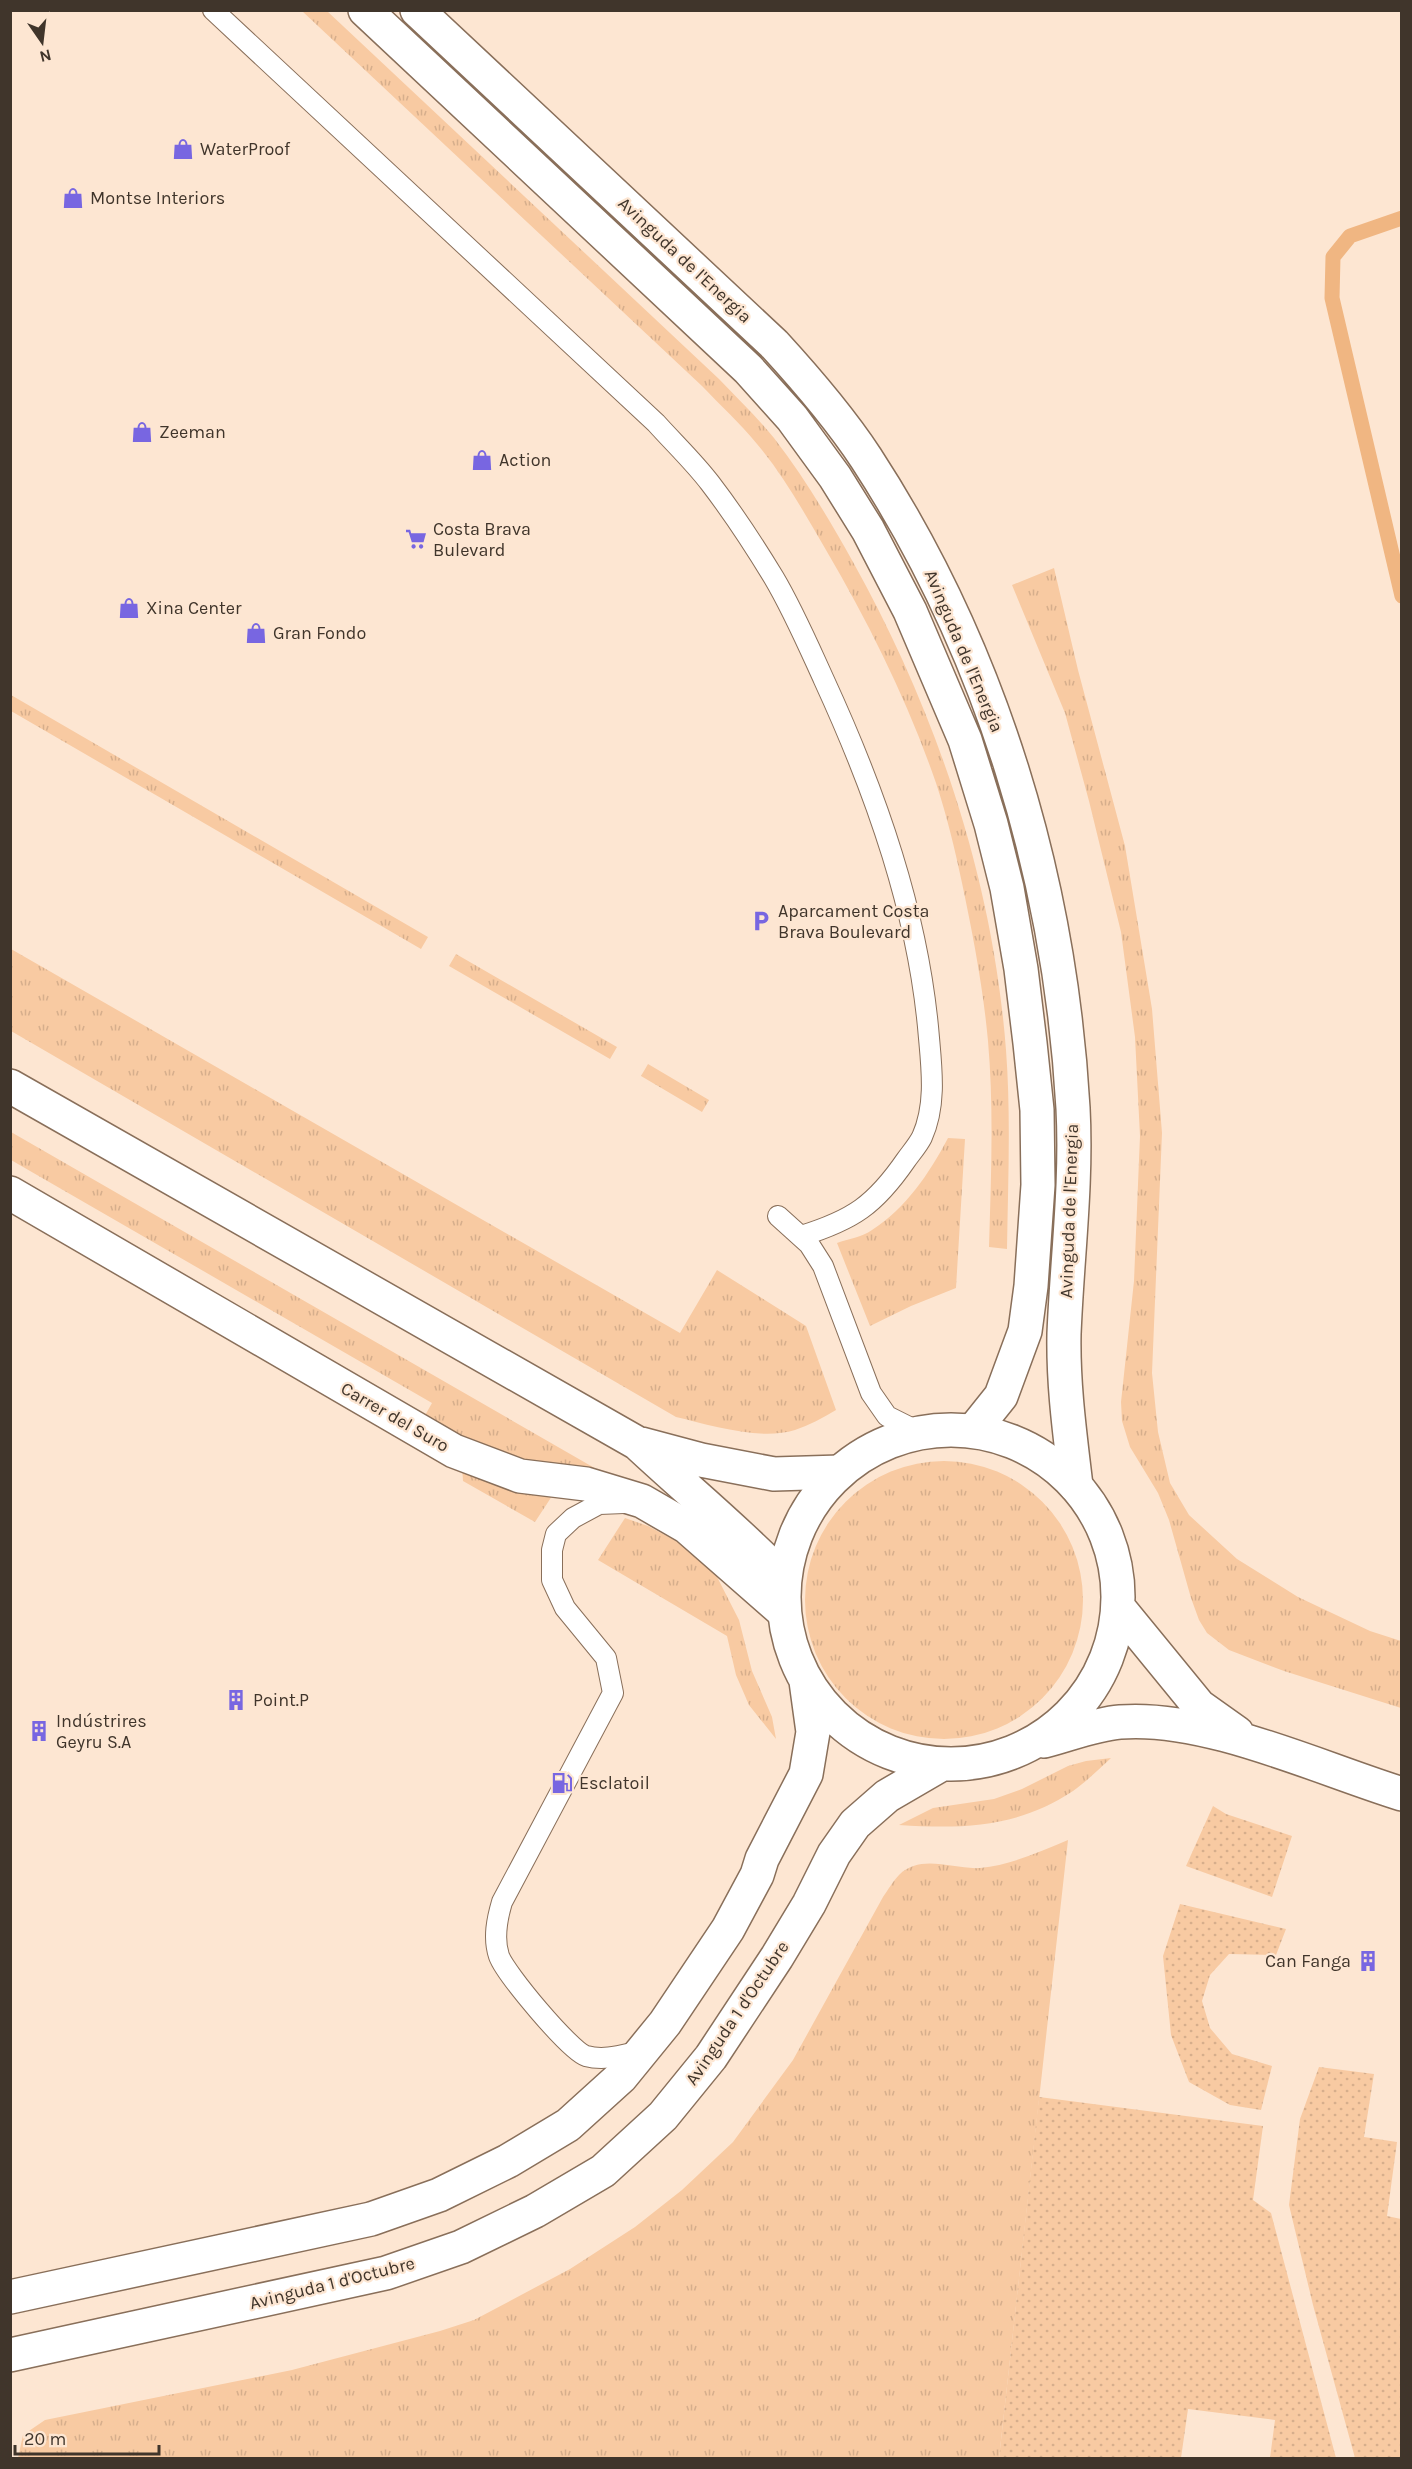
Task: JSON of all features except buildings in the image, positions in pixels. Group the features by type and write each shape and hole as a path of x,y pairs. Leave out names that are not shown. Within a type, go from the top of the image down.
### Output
{"street":[{"name":"Avinguda de l'Energia","path":"365,10 748,369 792,418 835,477 868,530 910,611 944,687 968,751 991,825 1007,888 1021,969 1037,1110 1038,1185 1031,1286 1025,1332 1001,1395 973,1431"},
{"name":"Avinguda de l'Energia","path":"417,10 774,344 820,395 865,456 900,513 943,595 999,728 1026,815 1042,880 1057,963 1073,1108 1074,1186 1064,1337 1065,1396 1076,1486"},
{"path":"10,1086 637,1443 751,1545 784,1579"},
{"name":"Carrer del Suro","path":"10,1193 454,1451 520,1476 586,1484 642,1502 687,1527 784,1612"},
{"path":"1027,1746 1056,1727 1081,1703 1091,1689 1113,1641 1118,1607 1115,1564 1109,1542 1090,1503 1062,1472 1029,1449 993,1435 973,1431 938,1430 903,1436 869,1450 840,1472 819,1495 802,1520 790,1549 784,1579 784,1612 791,1648 806,1681 819,1701 854,1734 896,1755 942,1764 986,1760 1027,1746 1119,1722 1170,1724 1251,1743 1401,1794"},
{"path":"637,1443 701,1460 774,1473 840,1472"},
{"path":"1118,1607 1199,1706 1251,1743"},
{"path":"10,2297 371,2219 439,2195 508,2161 568,2125 621,2077 643,2051 665,2023 728,1929 806,1774 813,1732 806,1681"},
{"name":"Avinguda 1 d'Octubre","path":"10,2355 386,2273 461,2247 535,2211 603,2171 663,2116 711,2057 777,1957 834,1854 855,1824 887,1796 942,1764"}],"lane":[{"path":"213,10 656,423 709,482 740,524 800,627 850,735 899,878 916,949 927,1017 932,1073 930,1112 922,1138 886,1189 848,1218 827,1228 801,1236"},
{"path":"778,1216 809,1244 826,1273 870,1393 887,1416 921,1433"},
{"path":"642,1502 599,1504 573,1518 556,1534 552,1550 552,1580 565,1608 606,1658 613,1693 502,1902 496,1926 500,1957 567,2042 585,2055 606,2059 643,2051"}],"green space":[{"path":"302,11 327,11 719,379 774,438 806,483 844,546 883,619 910,677 956,798 974,860 999,986 1006,1050 1009,1125 1007,1249 989,1247 991,1118 988,1041 977,961 954,846 936,783 913,723 873,635 842,578 785,482 767,456 737,421"},
{"path":"1054,568 1078,670 1125,846 1152,1009 1162,1133 1152,1373 1158,1432 1170,1483 1189,1515 1237,1559 1298,1597 1370,1631 1401,1641 1401,1708 1284,1671 1229,1650 1207,1633 1199,1620 1191,1598 1169,1520 1158,1493 1130,1447 1122,1421 1121,1402 1134,1281 1140,1136 1135,1037 1121,932 1089,801 1065,713 1012,585"},
{"path":"11,695 428,937 421,949 11,711"},
{"path":"11,949 680,1333 717,1270 806,1326 836,1410 795,1430 766,1434 719,1428 676,1417 11,1031"},
{"path":"456,954 617,1047 610,1059 449,966"},
{"path":"648,1064 709,1100 702,1112 641,1076"},
{"path":"11,1132 598,1470 595,1474 520,1458 475,1445 423,1419 432,1403 11,1160"},
{"path":"948,1138 965,1139 956,1288 870,1326 837,1243 868,1232 896,1211 925,1177"},
{"path":"944,1461 971,1464 997,1472 1021,1485 1042,1502 1059,1523 1072,1547 1080,1573 1083,1600 1080,1627 1072,1653 1059,1677 1042,1698 1021,1715 997,1728 971,1736 944,1739 917,1736 891,1728 867,1715 846,1698 829,1677 816,1653 808,1627 805,1600 808,1573 816,1547 829,1523 846,1502 867,1485 891,1472 917,1464"},
{"path":"462,1466 554,1493 535,1522 463,1481"},
{"path":"625,1518 648,1526 689,1548 713,1569 739,1620 752,1671 772,1717 776,1739 749,1705 736,1675 727,1636 598,1560"},
{"path":"1111,1758 1073,1791 1052,1803 1010,1819 967,1826 899,1825 933,1808 994,1799 1022,1789 1068,1766"},
{"path":"1213,1806 1226,1814 1292,1836 1272,1897 1186,1866"},
{"path":"1068,1840 999,2458 18,2458 23,2435 45,2420 292,2370 440,2331 474,2320 570,2269 635,2227 682,2190 733,2142 793,2060 883,1897 899,1875 917,1865 938,1864 980,1868 1003,1864"},
{"path":"1180,1904 1286,1929 1276,1955 1229,1954 1210,1975 1202,2001 1210,2028 1232,2054 1272,2066 1261,2110 1230,2105 1189,2082 1171,2035 1163,1956"},
{"path":"1319,2067 1374,2074 1364,2137 1397,2142 1387,2216 1401,2219 1401,2458 1355,2458 1313,2305 1289,2205 1300,2119"},
{"path":"1039,2097 1263,2126 1253,2200 1271,2213 1336,2458 1270,2458 1275,2420 1188,2409 1181,2458 999,2458"}],"waterway":[{"path":"1402,218 1350,236 1333,257 1332,298 1402,596"}],"place":[{"name":"WaterProof","path":"183,149"},
{"name":"Montse Interiors","path":"73,198"},
{"name":"Zeeman","path":"142,432"},
{"name":"Action","path":"482,460"},
{"name":"Costa Brava Bulevard","path":"416,539"},
{"name":"Xina Center","path":"129,608"},
{"name":"Gran Fondo","path":"256,633"},
{"name":"Aparcament Costa Brava Boulevard","path":"761,921"},
{"name":"Point.P","path":"236,1700"},
{"name":"Indústrires Geyru S.A","path":"39,1731"},
{"name":"Esclatoil","path":"562,1783"},
{"name":"Can Fanga","path":"1368,1961"}]}
